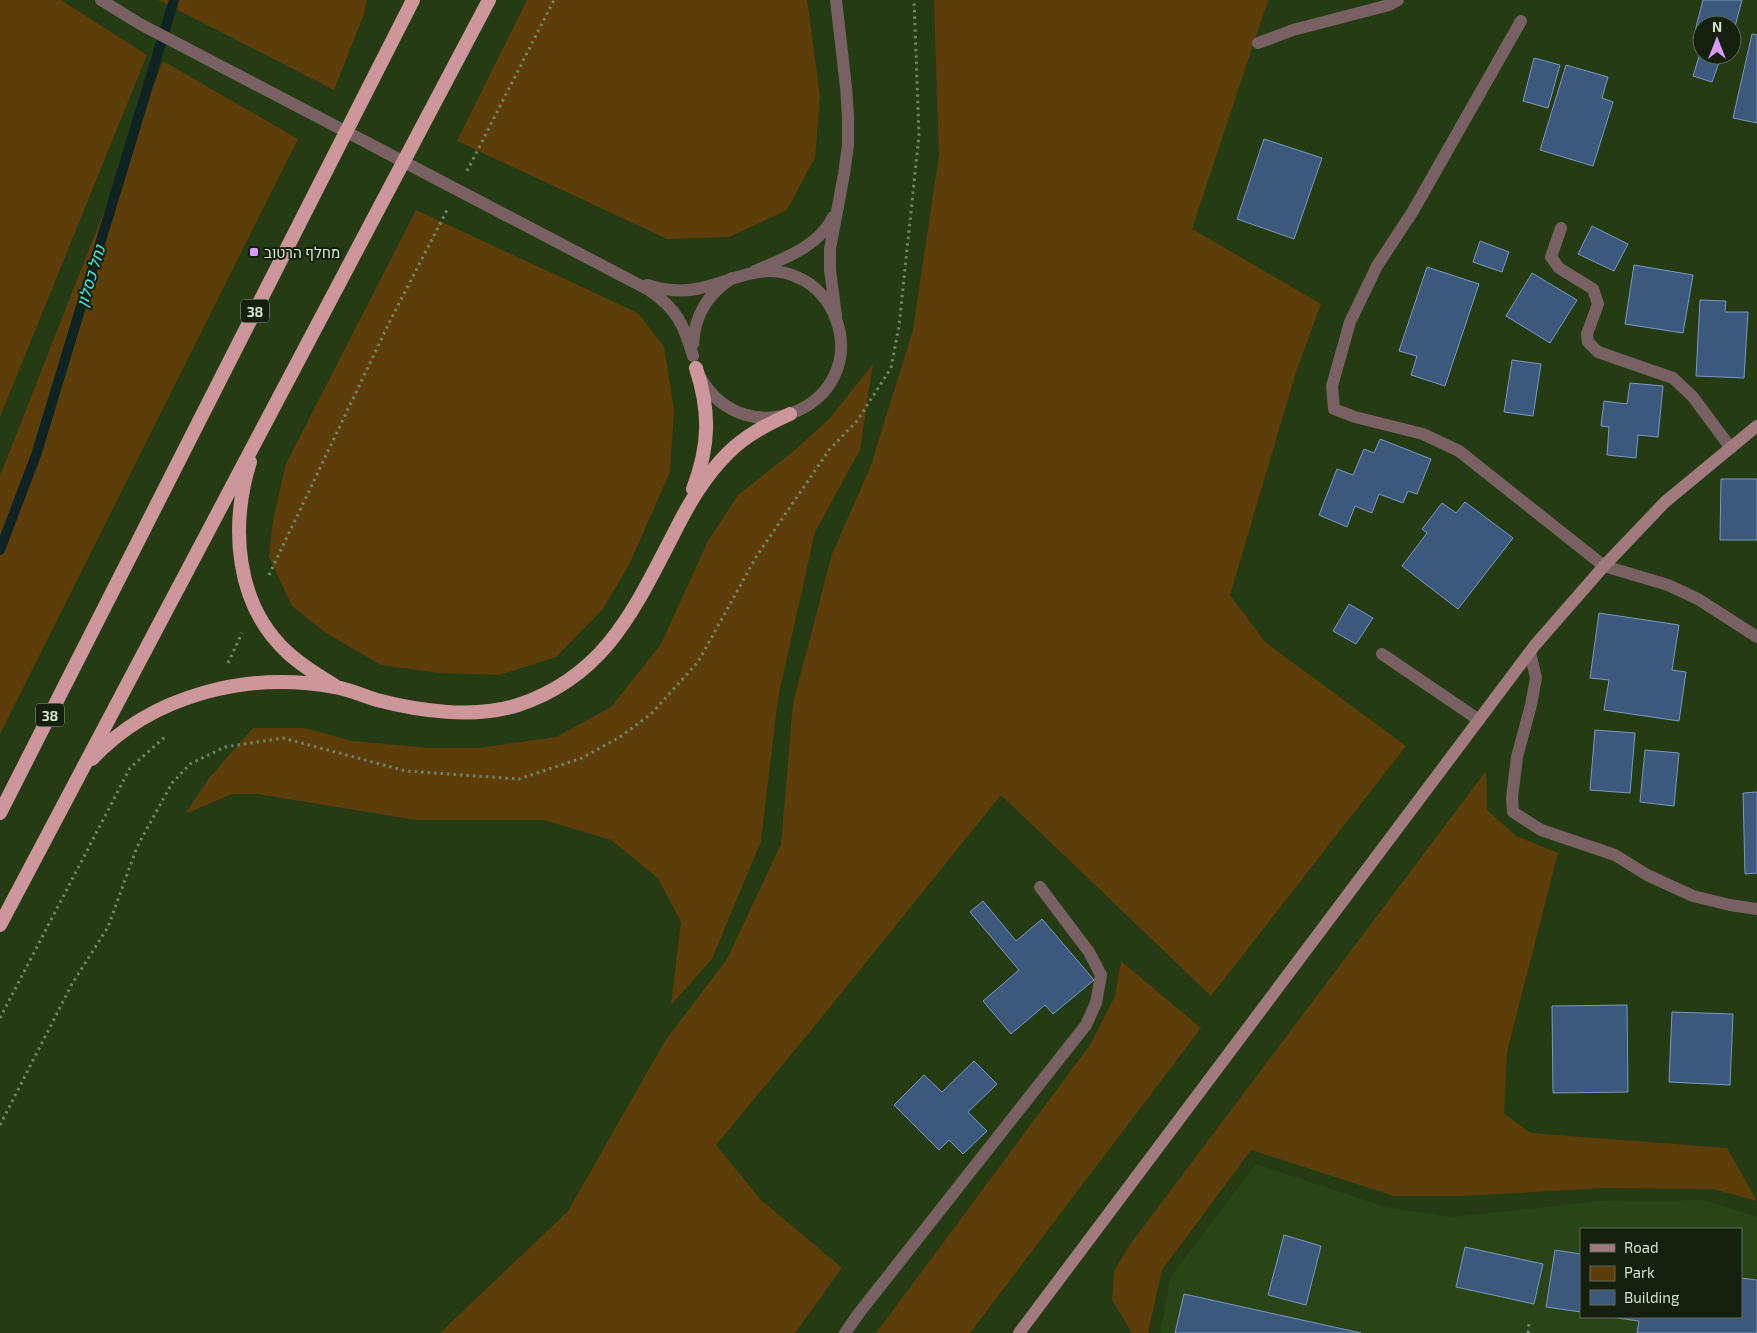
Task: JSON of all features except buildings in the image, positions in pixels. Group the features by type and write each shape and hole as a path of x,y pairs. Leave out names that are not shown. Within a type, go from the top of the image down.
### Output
{"highway":[{"path":"0,925 489,0"},
{"name":"38","path":"0,812 412,2"},
{"path":"681,520 695,485 706,440 706,406 695,362"},
{"path":"83,769 114,739 133,724 177,701 218,689 262,683 297,683 336,687 376,700 414,708 450,712 484,711 516,706 545,695 579,673 597,657 620,630 641,596 701,485 729,452 752,434 790,414"},
{"path":"263,428 249,465 242,497 239,528 240,556 245,582 254,607 268,630 286,651 309,670 336,687"}],"main road":[{"path":"1019,1333 1530,652 1604,566 1665,502 1757,426"}],"street":[{"path":"101,0 140,24 631,280 656,295 676,315 686,331 701,378 714,397 732,410 755,418 779,418 810,404 819,397 833,378 840,356 841,344 831,280 830,259 831,239 846,160 848,116 836,0"},
{"path":"1258,43 1293,30 1389,5 1398,0"},
{"path":"1521,21 1413,211 1377,266 1350,322 1332,386 1334,409 1355,417 1423,434 1460,451 1604,566 1668,584 1698,599 1757,637"},
{"path":"631,280 657,288 684,290 706,286 755,271 785,258 812,241 829,225 839,204"},
{"path":"1560,228 1551,257 1559,268 1594,289 1598,304 1587,334 1588,342 1598,352 1673,378 1693,397 1730,447"},
{"path":"755,271 779,271 801,278 819,292 833,310 837,321"},
{"path":"695,362 694,332 701,310 714,292 732,278"},
{"path":"1530,652 1536,678 1531,706 1517,757 1512,798 1514,812 1541,830 1616,855 1648,875 1693,896 1757,909"},
{"path":"1382,654 1479,720"},
{"path":"845,1333 859,1312 1086,1024 1096,1003 1101,975 1089,952 1040,887"}],"path":[{"path":"466,174 554,0"},
{"path":"0,1126 72,984 108,926 137,847 172,782 190,764 225,747 283,738 406,771 519,779 582,758 620,736 651,714 698,662 756,557 829,450 857,421 891,368 899,326 919,135 914,0"},
{"path":"218,689 254,607 389,323 448,209"},
{"path":"0,1018 130,768 174,728"},
{"path":"1528,1333 1530,1323"}],"shaded area":[{"path":"1256,1164 1389,1208 1453,1217 1598,1201 1704,1200 1757,1218 1757,1333 1160,1333 1171,1276"}],"green space":[{"path":"0,0 61,0 147,55 0,417"},
{"path":"158,0 367,0 364,14 334,90"},
{"path":"527,0 807,0 820,96 815,157 787,210 729,237 667,239 457,141"},
{"path":"934,0 1268,0 1192,229 1321,304 1297,369 1230,595 1265,642 1406,746 1211,996 1001,795 716,1145 761,1200 842,1268 795,1333 440,1333 568,1211 665,1041 727,959 781,844 793,703 832,554 870,468 913,330 939,155"},
{"path":"163,61 298,139 0,734 0,476"},
{"path":"416,210 638,313 664,347 674,409 670,472 629,565 602,610 556,657 499,675 440,673 381,665 326,633 292,606 269,557 273,520 286,464"},
{"path":"873,364 860,450 815,532 778,698 761,841 712,959 671,1005 681,922 658,878 611,840 544,820 416,820 257,794 232,794 185,814 209,778 253,728 305,728 352,741 430,748 478,748 556,737 611,707 661,644 708,541 738,495 795,450 830,418"},
{"path":"1486,771 1487,810 1516,836 1558,853 1507,1052 1504,1114 1531,1133 1727,1148 1757,1201 1713,1189 1604,1188 1462,1196 1394,1196 1251,1150 1162,1270 1148,1333 1132,1333 1112,1300 1114,1271 1131,1243"},
{"path":"1121,961 1201,1028 970,1333 876,1333 1090,1045 1115,996"}],"waterway":[{"name":"נחל כסלון","path":"0,550 36,455 174,0"}],"place":[{"name":"מחלף הרטוב","path":"254,252"}]}
